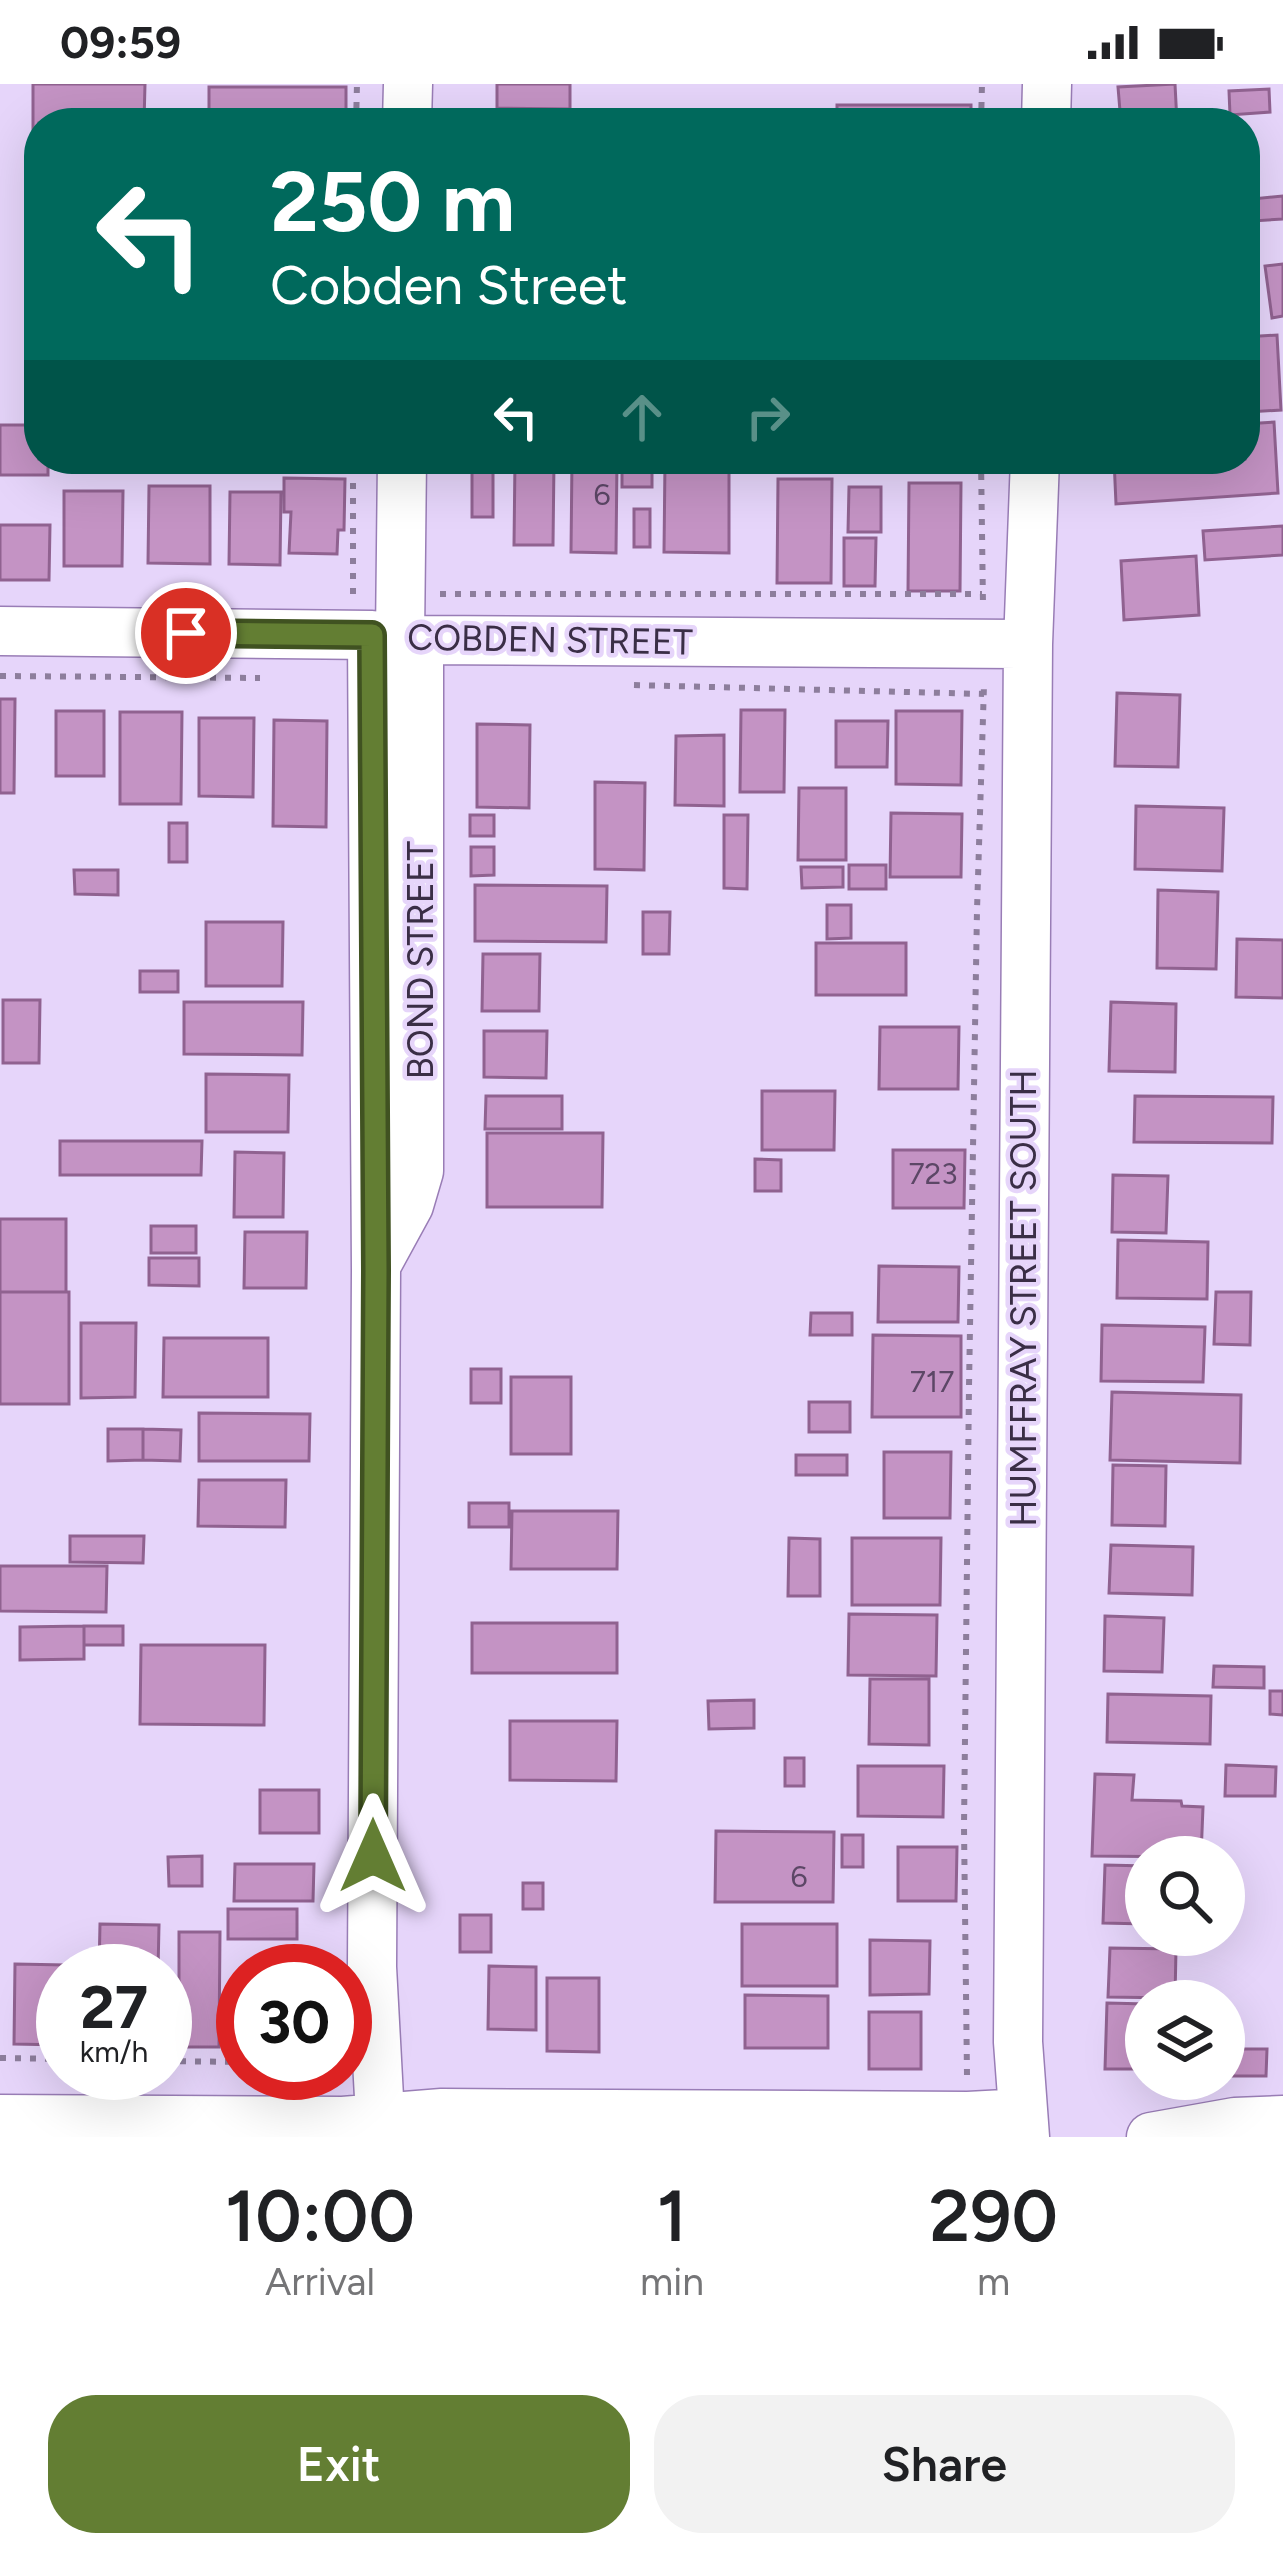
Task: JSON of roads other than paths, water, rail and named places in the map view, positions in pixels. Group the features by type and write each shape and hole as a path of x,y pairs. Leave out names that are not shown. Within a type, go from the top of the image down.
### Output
{"street":[{"name":"BOND STREET","path":"386,2123 372,1967 376,1270 409,1205 419,1171 398,627 402,474"},
{"name":"HUMFFRAY STREET SOUTH","path":"1024,2125 1018,2018 1028,644 1034,474"},
{"name":"COBDEN STREET","path":"0,631 398,627 1028,644"},
{"path":"0,2119 386,2123 466,2113 968,2116 1024,2125"},
{"path":"1151,2137 1235,2122 1283,2120"}]}
